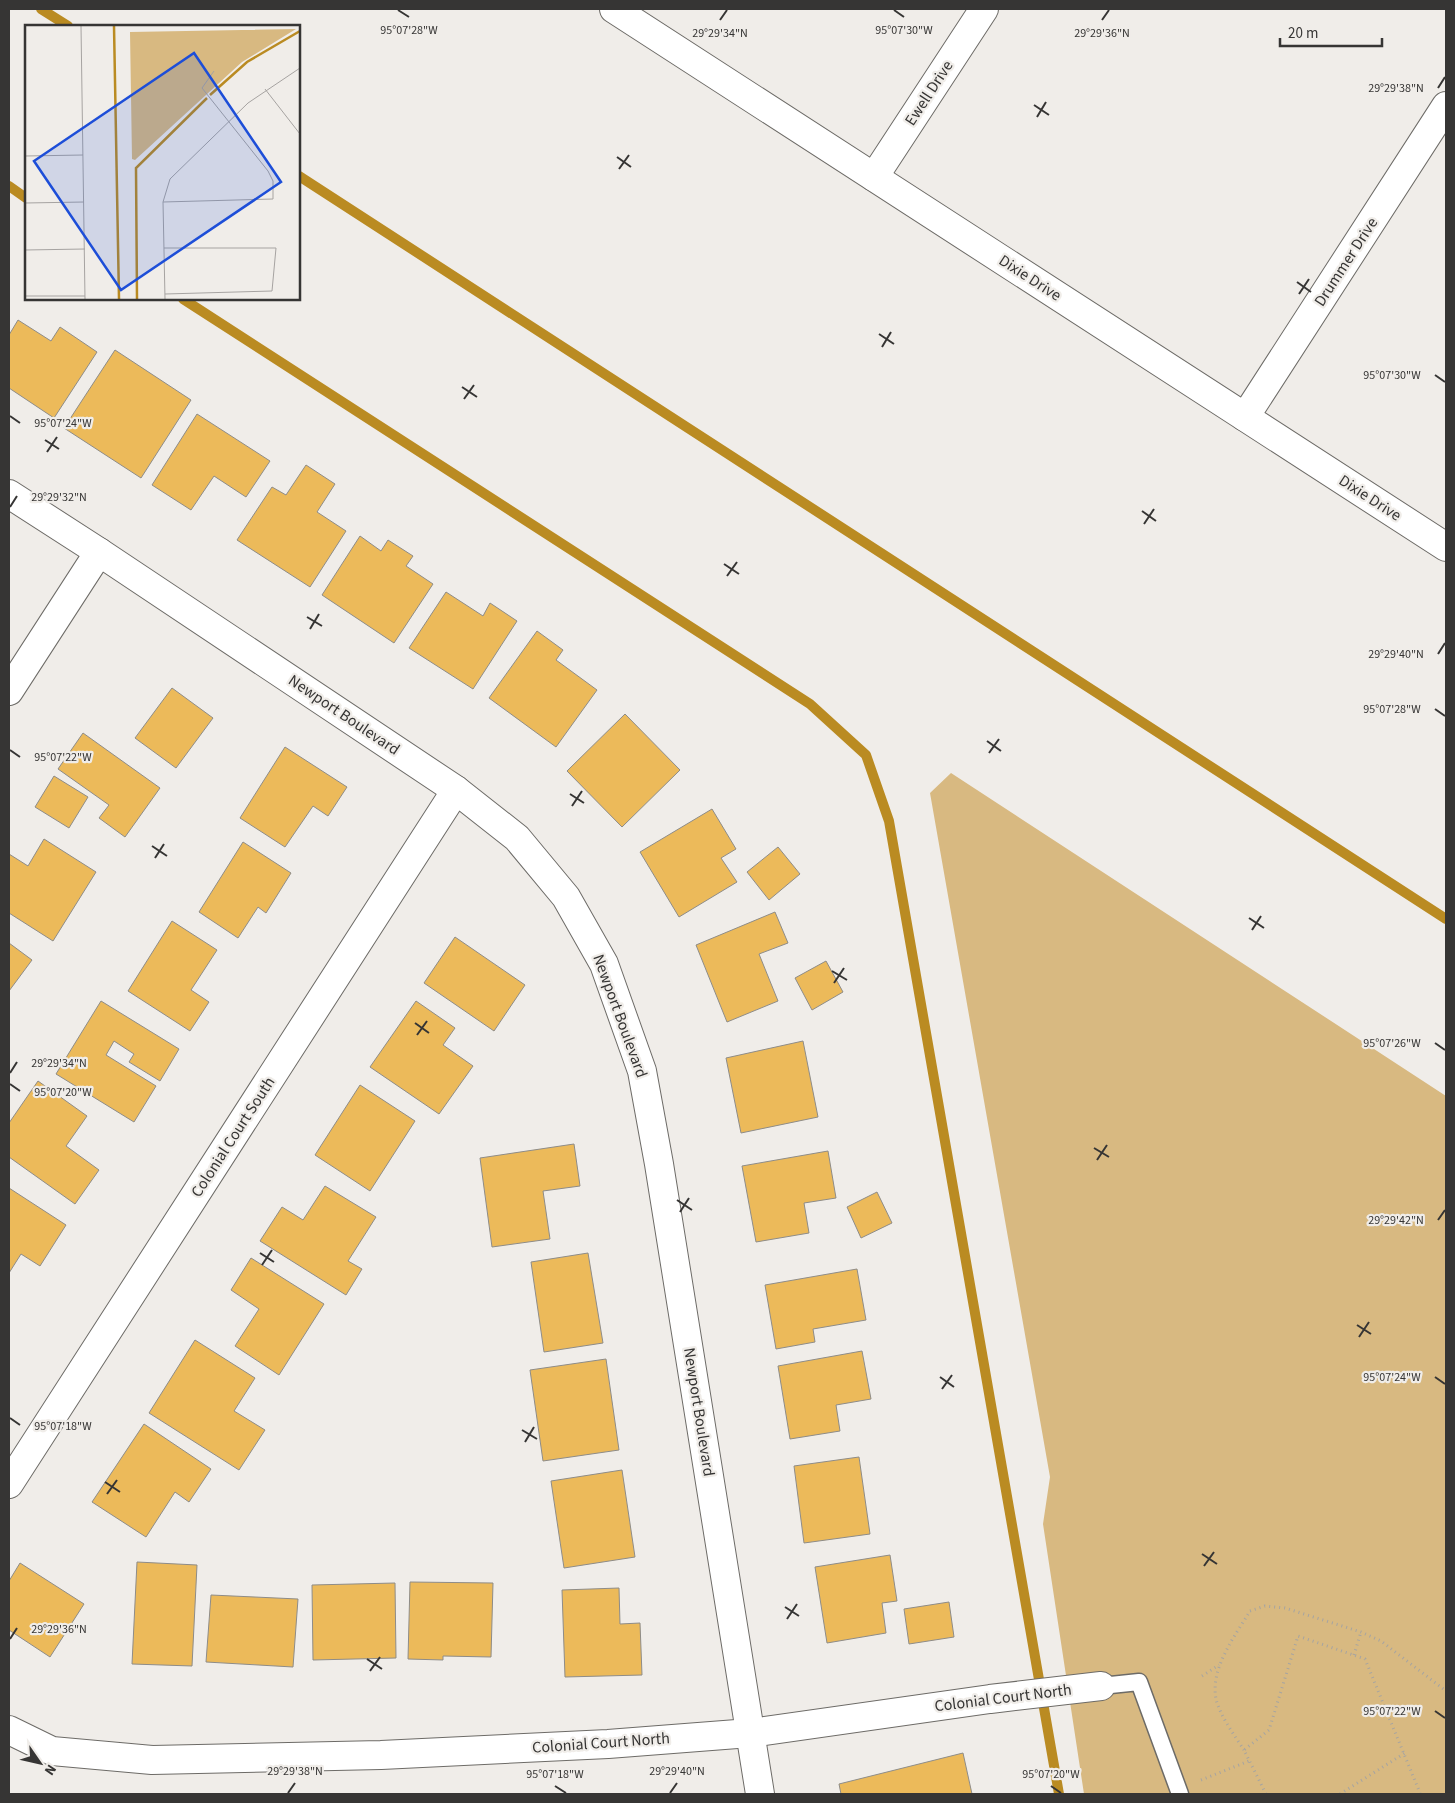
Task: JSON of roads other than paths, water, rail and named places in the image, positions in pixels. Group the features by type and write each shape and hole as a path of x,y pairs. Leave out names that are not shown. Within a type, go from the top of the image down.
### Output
{"street":[{"name":"Dixie Drive","path":"614,9 1446,547"},
{"name":"Ewell Drive","path":"874,177 984,9"},
{"name":"Drummer Drive","path":"1245,417 1446,106"},
{"name":"Newport Boulevard","path":"9,494 456,790 517,838 566,897 604,964 642,1071 661,1174 760,1794"},
{"path":"9,692 99,552"},
{"name":"Colonial Court South","path":"9,1484 456,790"},
{"name":"Colonial Court North","path":"9,1730 52,1751 152,1760 381,1755 608,1744 750,1732 990,1699 1101,1686"}],"lane":[{"path":"1101,1686 1139,1682 1179,1791"}],"waterway":[{"path":"41,9 66,25"},
{"path":"300,177 1446,919"},
{"path":"9,186 25,197"},
{"path":"185,300 810,704 866,755 889,821 1059,1794"}]}
